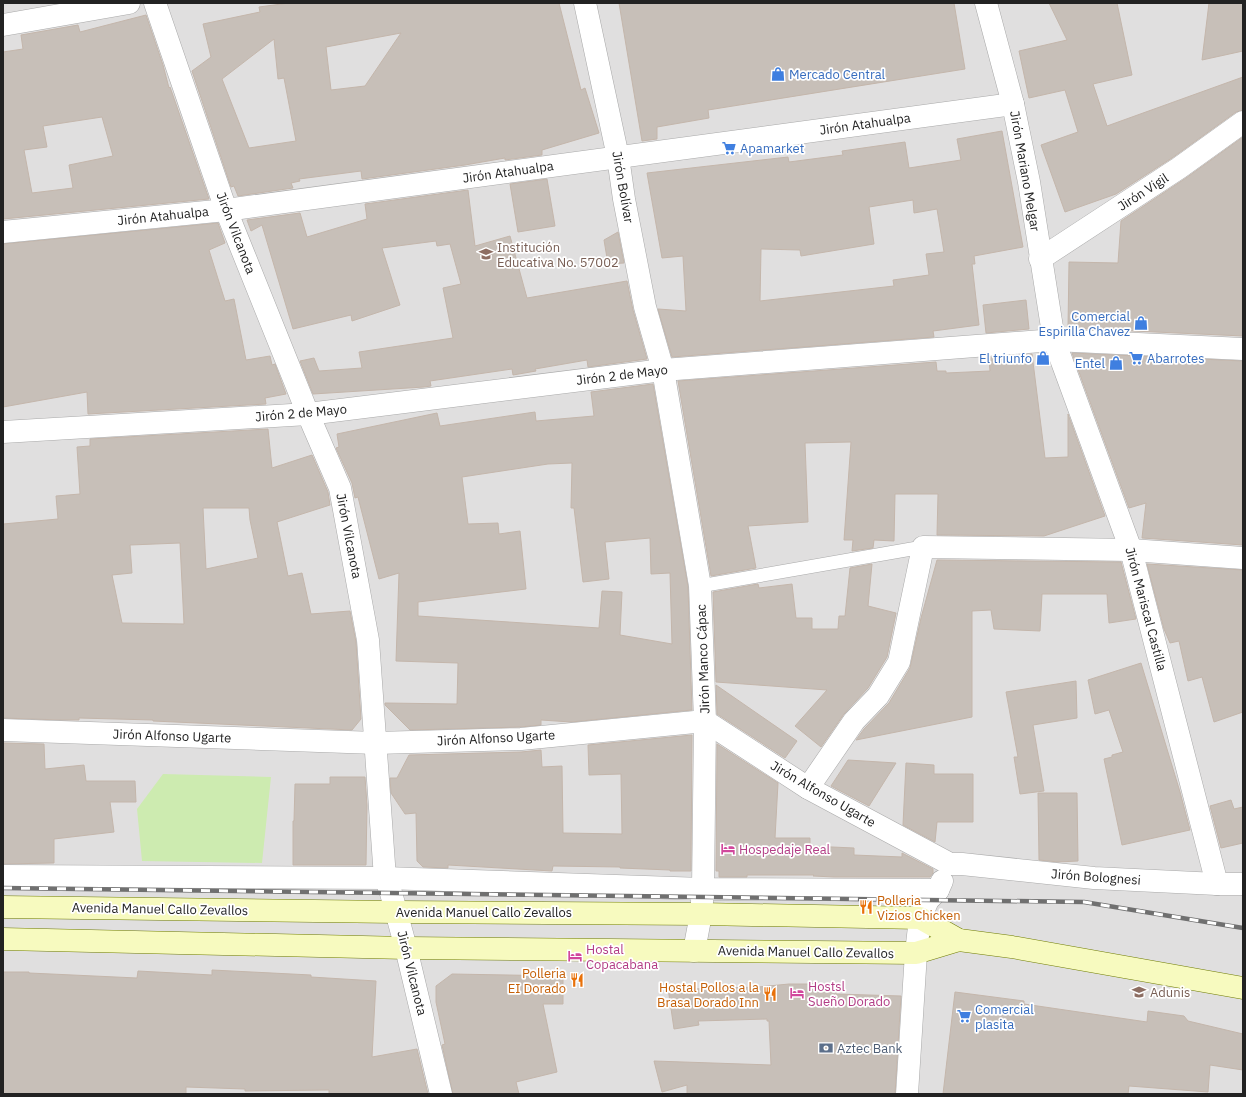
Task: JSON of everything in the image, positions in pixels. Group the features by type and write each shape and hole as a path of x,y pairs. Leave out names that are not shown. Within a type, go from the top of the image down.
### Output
{"street":[{"path":"3,25 129,3"},
{"name":"Jirón Vilcanota","path":"155,3 226,210 308,414 340,488 368,640 385,878 406,948 441,1094"},
{"name":"Jirón Bolívar","path":"585,3 618,157 624,199 645,307 663,370"},
{"name":"Jirón Mariano Melgar","path":"986,3 1013,104 1029,182 1054,340"},
{"name":"Jirón Atahualpa","path":"3,232 226,210 1013,104"},
{"name":"Jirón Vigil","path":"1040,259 1180,168 1243,122"},
{"name":"Jirón 2 de Mayo","path":"3,432 308,414 663,370 1054,340 1243,349"},
{"name":"Jirón Mariscal Castilla","path":"1054,340 1131,550 1217,884"},
{"name":"Jirón Manco Cápac","path":"663,370 700,586 704,721 703,889 701,914 694,951"},
{"path":"808,788 854,721 878,696 899,662 923,547 1131,550 1243,558"},
{"name":"Jirón Alfonso Ugarte","path":"3,730 376,743 521,739 704,721 808,788 950,864"},
{"path":"907,1094 916,953 920,918 928,900 938,890 950,864"},
{"name":"Jirón Bolognesi","path":"950,864 1094,878 1243,884"},
{"path":"3,876 385,878 703,889 938,890"},
{"name":"Avenida Manuel Callo Zevallos","path":"3,907 701,914 920,918 959,940 1028,949 1243,988"},
{"name":"Avenida Manuel Callo Zevallos","path":"3,939 406,948 916,953 959,940"}],"lane":[{"path":"700,586 923,547"}],"shaded area":[{"path":"3,3 1243,3 1243,1094 3,1094"}],"green space":[{"path":"163,774 271,777 262,863 142,861 137,809"}],"building":[{"path":"289,3 559,3 581,90 585,88 599,133 542,150 542,155 505,160 505,158 362,179 361,171 299,179 300,181 291,183 293,188 238,196 234,186 231,187 192,71 211,57 203,24 260,12 259,7","holes":["401,33 365,86 331,90 326,47","274,39 278,79 284,78 296,141 249,148 222,79"]},
{"path":"619,3 954,3 965,69 708,110 709,118 657,127 657,139 642,141"},
{"path":"1049,3 1117,3 1132,75 1093,84 1107,126 1243,77 1243,110 1236,112 1172,158 1116,194 1065,212 1041,145 1078,132 1065,90 1029,98 1019,51 1067,40"},
{"path":"1209,3 1243,3 1243,51 1202,60"},
{"path":"146,15 169,88 170,87 209,199 3,219 3,52 23,49 21,35 78,25 80,32","holes":["102,117 113,156 69,165 73,188 32,193 24,150 47,147 43,126"]},
{"path":"1002,131 1023,247 974,256 975,264 972,264 979,325 933,331 934,337 672,357 658,309 686,311 683,256 662,258 647,173 788,157 789,162 843,155 842,151 905,142 909,168 961,160 957,139","holes":["913,200 914,213 937,209 944,252 926,254 929,275 893,280 894,286 760,301 761,249 800,250 801,256 874,244 869,207"]},
{"path":"1243,137 1243,336 1068,328 1069,262 1118,263 1121,221 1186,178"},
{"path":"547,179 555,226 518,232 510,184"},
{"path":"468,190 475,246 510,236 527,298 627,281 633,310 647,359 588,367 587,360 535,369 536,371 513,375 512,369 430,381 431,386 424,387 313,394 300,361 314,358 319,371 362,368 359,352 453,338 443,288 461,284 450,244 437,246 436,241 382,248 400,305 352,321 351,315 293,329 262,225 251,231 247,220 300,213 307,237 367,219 365,204"},
{"path":"218,223 225,243 209,250 225,301 234,299 246,360 270,356 272,365 275,364 286,394 265,398 266,404 88,414 87,392 3,407 3,244"},
{"path":"618,232 624,263 608,264 604,240"},
{"path":"1026,300 1029,329 986,333 983,305"},
{"path":"1072,353 1243,361 1243,545 1142,538 1146,503 1129,508"},
{"path":"1032,354 1045,458 1068,457 1068,414 1105,516 1044,536 937,535 938,494 895,494 894,541 874,540 873,548 852,551 853,540 844,540 851,442 805,443 808,522 748,526 756,568 711,576 678,381 936,362 937,371 946,371 946,373 990,371 989,358"},
{"path":"653,384 688,587 692,710 571,722 541,720 541,725 520,727 410,730 385,705 385,703 457,704 458,663 396,661 399,573 379,579 358,497 355,498 352,483 336,448 339,447 337,434 437,413 440,426 535,412 536,421 594,416 591,392","holes":["572,463 571,508 574,508 583,582 609,579 605,542 650,538 651,574 670,573 672,644 620,635 622,592 602,591 599,628 418,616 418,602 526,589 520,531 499,534 498,523 468,524 462,477 548,464"]},
{"path":"268,429 272,468 312,455 328,492 330,505 277,522 288,576 302,573 311,614 350,611 356,642 361,719 352,730 153,720 79,718 79,720 61,720 3,718 3,524 58,519 56,496 80,494 77,447 90,446 90,439","holes":["203,508 249,508 258,558 206,569","180,543 184,624 122,623 112,575 132,573 130,545"]},
{"path":"937,560 1121,562 1136,619 1109,623 1107,594 1042,594 1040,631 994,629 991,610 972,611 972,717 856,740 864,729 889,703 910,668 921,618"},
{"path":"872,564 868,606 896,613 887,657 868,688 844,714 821,747 795,726 827,690 716,682 713,592 758,584 759,588 792,584 796,618 812,618 812,629 838,629 839,616 845,616 850,568"},
{"path":"1147,564 1243,570 1243,712 1214,722 1202,677 1188,681 1179,641 1170,643 1164,629"},
{"path":"1141,663 1190,830 1122,845 1104,759 1123,752 1109,710 1095,714 1088,680"},
{"path":"1076,681 1077,718 1033,725 1044,791 1020,794 1014,757 1018,757 1006,692"},
{"path":"716,685 797,741 785,758 717,714"},
{"path":"692,735 691,871 620,867 553,866 552,871 448,865 448,868 423,867 417,861 416,813 405,814 391,793 390,778 397,778 409,755 521,752 541,750 542,767 562,766 563,833 622,834 621,774 589,775 588,745"},
{"path":"3,743 44,744 45,769 84,765 86,781 135,781 136,802 110,802 114,832 54,839 54,863 3,864"},
{"path":"717,744 778,783 775,838 810,838 810,846 854,848 854,855 902,857 902,853 933,869 933,873 930,877 747,875 747,877 719,877 719,871 716,871"},
{"path":"848,760 896,763 869,806 831,786"},
{"path":"906,763 934,765 934,774 973,774 973,822 937,822 935,842 903,825"},
{"path":"330,777 365,777 367,805 366,865 293,865 295,784 330,784"},
{"path":"1038,793 1077,793 1078,861 1058,862 1039,860"},
{"path":"1231,800 1234,809 1243,807 1243,843 1221,848 1210,806"},
{"path":"212,970 311,975 311,977 376,981 372,1057 417,1049 428,1094 329,1094 329,1090 245,1091 245,1089 186,1087 186,1094 3,1094 3,972 137,978 138,971 212,975"},
{"path":"452,974 563,976 563,1004 543,1004 557,1072 516,1082 519,1094 453,1094 442,1045 445,1044 436,1002 436,986"},
{"path":"692,984 693,989 758,987 789,984 836,984 836,994 901,996 895,1094 687,1094 687,1085 662,1092 654,1061 771,1065 769,1021 767,1021 767,1019 698,1021 699,1025 674,1029 668,988"},
{"path":"955,992 1024,1001 1024,1004 1147,1022 1148,1011 1184,1016 1188,1021 1243,1034 1243,1070 1210,1065 1208,1092 1129,1086 1128,1094 943,1094"}],"railway":[{"path":"3,888 1084,902 1243,928"}],"place":[{"name":"Mercado Central","path":"778,74"},
{"name":"Apamarket","path":"729,148"},
{"name":"Institución Educativa No. 57002","path":"486,254"},
{"name":"Comercial Espirilla Chavez","path":"1141,323"},
{"name":"El triunfo","path":"1043,358"},
{"name":"Abarrotes","path":"1136,358"},
{"name":"Entel","path":"1116,363"},
{"name":"Hospedaje Real","path":"728,849"},
{"name":"Polleria Vizios Chicken","path":"866,907"},
{"name":"Hostal Copacabana","path":"575,956"},
{"name":"Polleria EI Dorado","path":"577,980"},
{"name":"Adunis","path":"1139,992"},
{"name":"Hostsl Sueño Dorado","path":"797,993"},
{"name":"Hostal Pollos a la Brasa Dorado Inn","path":"770,994"},
{"name":"Comercial plasita","path":"964,1016"},
{"name":"Aztec Bank","path":"826,1048"}]}
